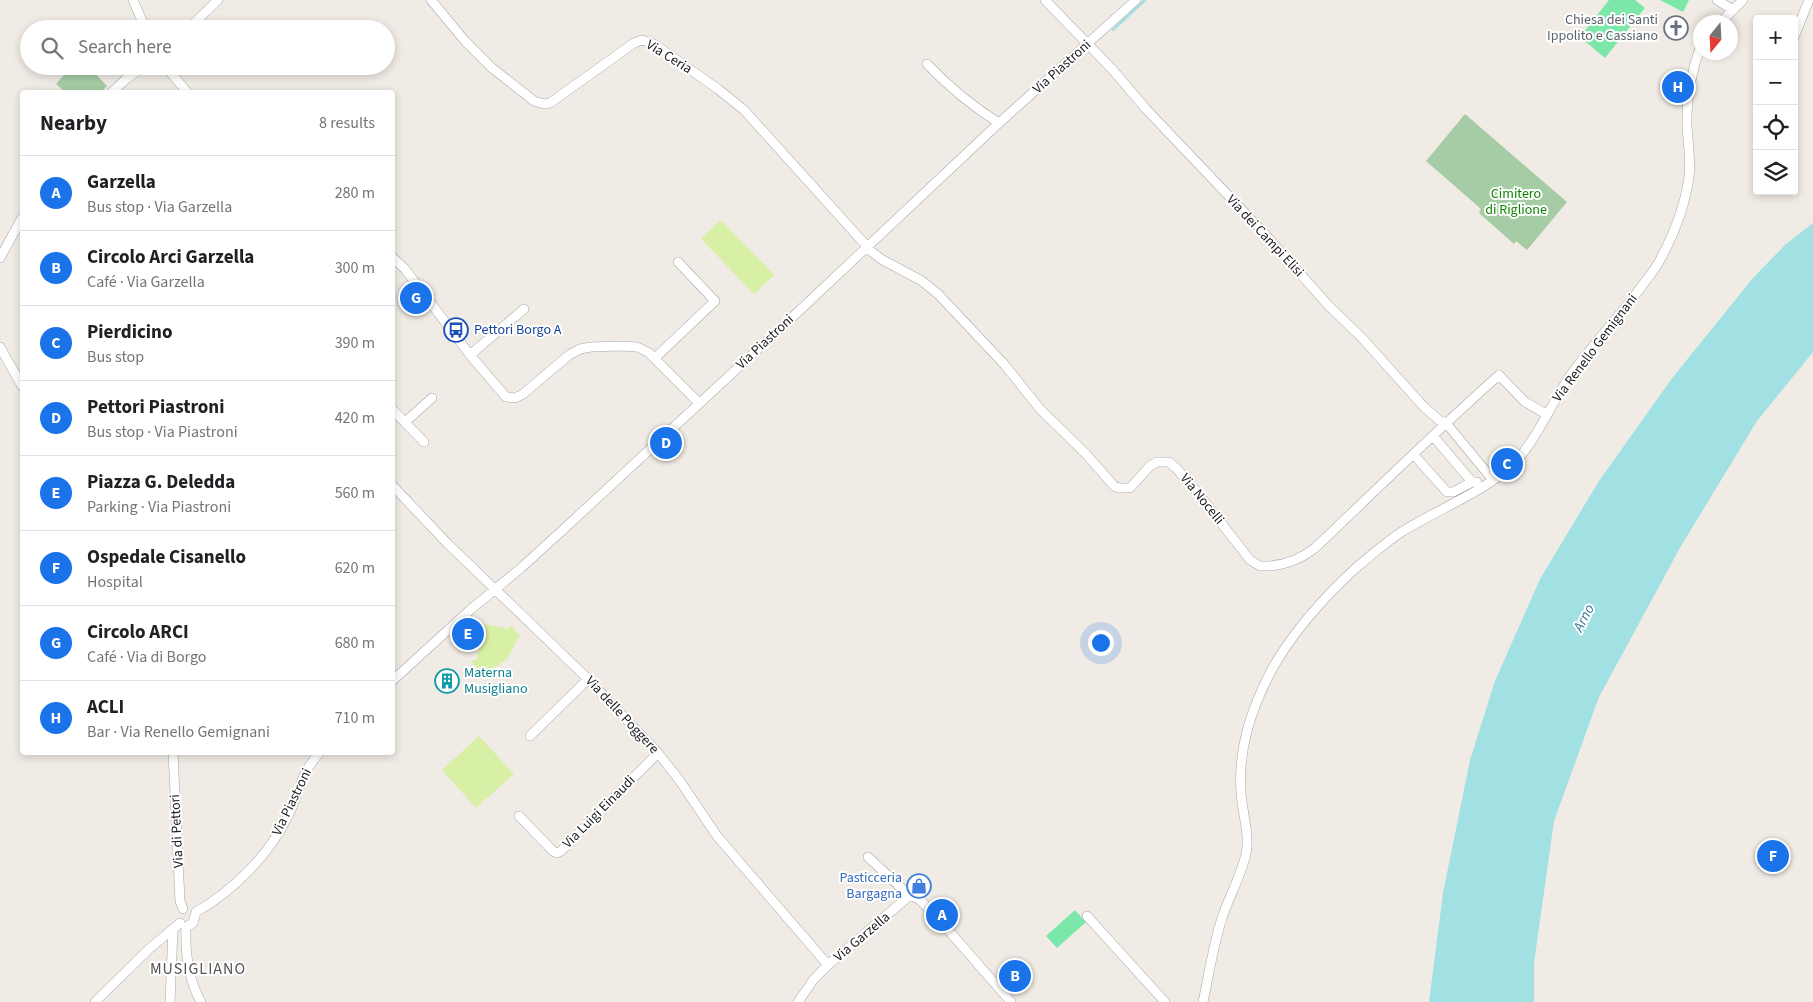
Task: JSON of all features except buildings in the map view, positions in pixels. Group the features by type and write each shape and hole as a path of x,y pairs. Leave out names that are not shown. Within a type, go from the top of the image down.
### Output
{"street":[{"path":"133,0 142,20"},
{"path":"197,20 218,0"},
{"name":"Via Ceria","path":"431,0 482,59 528,97 544,104 550,103 634,43 642,40 654,44 718,89 744,110 866,247"},
{"name":"Via dei Campi Elisi","path":"1045,0 1088,44 1328,305 1362,338 1424,407 1439,420 1446,423"},
{"name":"Via Piastroni","path":"395,678 470,610 495,590 699,403 998,123 1136,0"},
{"path":"1717,0 1733,10"},
{"path":"1728,15 1743,0"},
{"path":"1798,28 1809,0"},
{"name":"Via Renello Gemignani","path":"1203,1002 1221,921 1246,854 1240,771 1244,741 1249,721 1273,668 1299,629 1331,591 1375,552 1403,531 1490,482 1514,463 1535,435 1571,374 1656,267 1668,243 1685,196 1689,177 1687,100 1696,60"},
{"path":"927,64 947,85 978,110 998,123"},
{"path":"114,90 132,75"},
{"path":"173,75 185,90"},
{"path":"0,258 20,222"},
{"name":"Via Nocelli","path":"866,247 881,259 922,281 938,294 1004,364 1040,409 1086,454 1114,486 1130,488 1150,466 1158,462 1169,462 1202,497 1250,560 1260,566 1289,563 1307,554 1499,375 1525,402 1546,414"},
{"path":"395,260 405,269 470,355 506,397 518,396 532,388 569,355 580,349 632,346 642,349 655,358 699,403"},
{"path":"655,358 715,301 678,262"},
{"path":"470,355 524,309"},
{"path":"0,346 20,382"},
{"path":"405,422 432,398"},
{"path":"395,414 424,442"},
{"path":"1446,423 1490,482"},
{"path":"1433,436 1472,482"},
{"path":"1414,455 1447,492 1452,492 1472,482 1490,482"},
{"name":"Via delle Poggere","path":"395,488 447,543 588,679 658,753 680,780 717,836 828,965"},
{"path":"530,736 588,679"},
{"name":"Via Luigi Einaudi","path":"519,816 553,852 560,851 658,753"},
{"name":"Via di Pettori","path":"173,755 180,901 183,909"},
{"name":"Via Piastroni","path":"180,927 193,923 196,912 238,881 268,848 289,814 303,776 318,755"},
{"path":"868,857 910,896 918,898 936,916 1011,1002"},
{"name":"Via Garzella","path":"798,1002 814,979 828,965 910,896"},
{"path":"170,1002 180,914 183,909 190,907 196,912"},
{"path":"1087,916 1165,1002"},
{"path":"95,1002 149,949 180,927"},
{"path":"180,927 193,987 201,1002"}],"green space":[{"path":"1609,0 1635,0 1645,8 1605,58 1580,37"},
{"path":"1660,0 1689,0 1683,12"},
{"path":"64,75 97,75 107,86 103,90 63,90 56,84"},
{"name":"Cimitero di Riglione","path":"1465,114 1567,202 1527,250 1516,241 1514,244 1479,213 1481,209 1426,161"},
{"path":"721,220 774,275 754,294 701,239"},
{"path":"485,624 509,629 510,625 520,635 507,659 484,675 470,661 477,659"},
{"path":"479,736 514,774 476,808 442,770"},
{"path":"1075,910 1086,922 1057,948 1046,936"}],"water":[{"name":"Arno","path":"1813,223 1813,352 1757,421 1681,546 1599,697 1554,821 1534,963 1534,1002 1429,1002 1443,893 1470,760 1495,681 1540,579 1599,481 1673,377 1753,278 1785,245"}],"waterway":[{"path":"1113,30 1145,0"}],"place":[{"name":"Chiesa dei Santi Ippolito e Cassiano","path":"1676,28"},
{"name":"ACLI","path":"1678,87"},
{"name":"Circolo ARCI","path":"416,298"},
{"name":"Pettori Borgo A","path":"456,330"},
{"name":"Pettori Piastroni","path":"666,443"},
{"name":"Pierdicino","path":"1507,464"},
{"name":"Piazza G. Deledda","path":"468,634"},
{"name":"Materna Musigliano","path":"447,681"},
{"name":"Ospedale Cisanello","path":"1773,856"},
{"name":"Pasticceria Bargagna","path":"919,886"},
{"name":"Garzella","path":"942,915"},
{"name":"Circolo Arci Garzella","path":"1015,976"}],"district":[{"name":"MUSIGLIANO","path":"198,969"}]}
